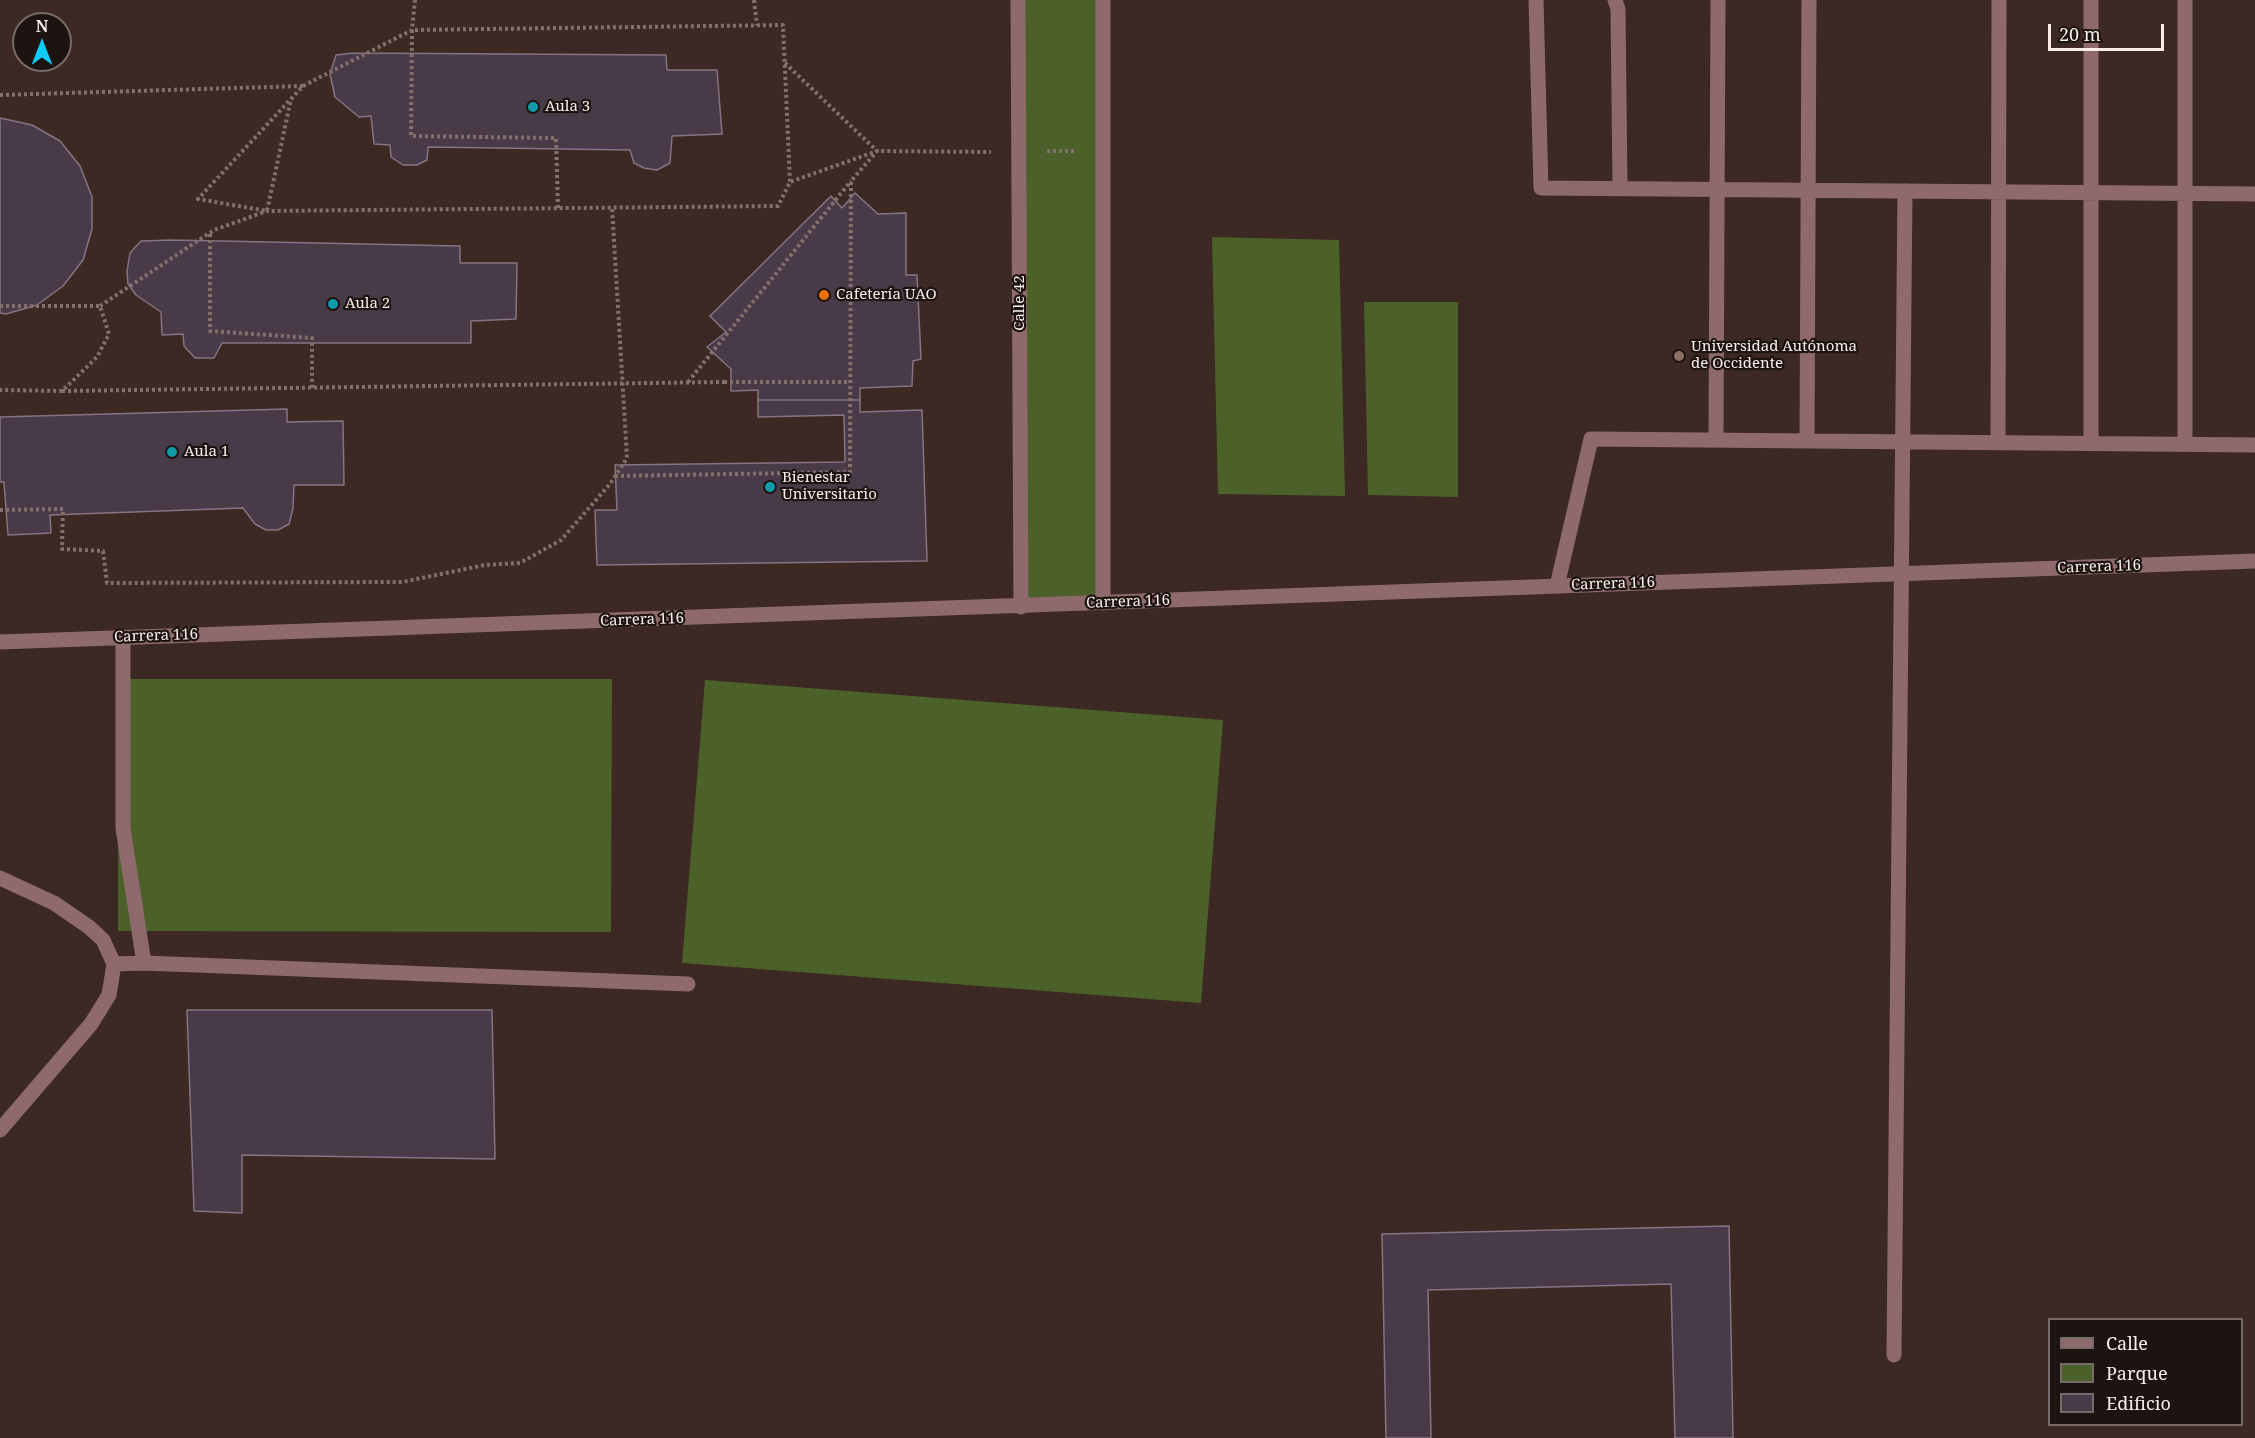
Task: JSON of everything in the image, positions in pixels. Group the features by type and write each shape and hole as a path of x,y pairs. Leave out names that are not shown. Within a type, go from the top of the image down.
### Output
{"street":[{"name":"Calle 42","path":"1018,0 1021,607"},
{"path":"1103,0 1103,603"},
{"path":"1536,0 1541,188 2255,195"},
{"path":"1615,0 1618,9 1620,188"},
{"path":"1716,439 1718,0"},
{"path":"1807,440 1809,0"},
{"path":"1998,442 1999,0"},
{"path":"2091,0 2091,443"},
{"path":"2185,0 2185,444"},
{"path":"1894,1354 1905,191"},
{"path":"1557,586 1592,439 2255,445"},
{"name":"Carrera 116","path":"0,642 2255,561"},
{"path":"123,637 123,828 144,963"},
{"path":"0,878 54,903 89,927 103,940 114,964 109,995 91,1024 0,1130"},
{"path":"114,964 144,963 688,984"}],"path":[{"path":"415,0 412,30 411,136 556,138 558,208"},
{"path":"754,0 757,25"},
{"path":"783,25 790,182 778,206 267,211 198,199 303,86 412,30 783,25"},
{"path":"785,63 877,151"},
{"path":"0,95 303,86"},
{"path":"267,211 291,99"},
{"path":"688,383 877,151"},
{"path":"790,182 877,151 982,152"},
{"path":"1019,152 1103,151"},
{"path":"615,476 850,472 851,181"},
{"path":"0,510 63,509 62,549 103,550 107,583 402,582 485,565 520,563 561,540 615,476 627,458 612,207"},
{"path":"0,306 99,306 210,234 267,211"},
{"path":"210,234 210,331 312,338 312,388"},
{"path":"62,391 97,357 109,333 99,306"},
{"path":"717,382 724,382"},
{"path":"0,390 850,382"}],"green space":[{"path":"1018,0 1103,0 1103,603 1021,607"},
{"path":"1212,237 1339,240 1345,496 1218,494"},
{"path":"1364,302 1458,302 1458,497 1368,495"},
{"path":"118,679 612,679 611,932 118,931"},
{"path":"705,680 1223,720 1201,1003 682,963"}],"building":[{"name":"Aula 3","path":"353,53 666,55 667,70 717,70 722,134 672,136 670,163 657,170 644,168 634,163 630,150 428,147 427,160 417,165 403,165 391,157 390,145 374,144 371,116 359,117 335,97 330,74 336,55"},
{"path":"0,118 32,125 60,141 80,166 92,197 92,229 83,260 63,286 37,305 6,314 0,313"},
{"name":"Cafetería UAO","path":"855,193 878,214 906,213 906,275 917,275 921,359 913,361 912,386 860,388 860,400 758,400 758,390 731,391 731,369 707,347 726,332 710,316 831,196 842,208"},
{"name":"Aula 2","path":"141,241 460,246 460,263 517,263 516,319 471,321 471,343 222,343 214,358 195,358 184,346 183,334 162,335 161,312 136,295 128,284 127,271 130,253"},
{"name":"Bienestar Universitario","path":"758,400 860,400 860,412 922,410 927,561 597,565 595,510 617,510 615,465 845,462 844,415 758,417"},
{"name":"Aula 1","path":"287,409 287,422 343,421 344,485 294,485 293,508 289,524 278,530 266,530 255,524 243,508 50,515 51,533 8,535 4,482 0,482 0,417"},
{"path":"187,1010 492,1010 495,1159 242,1155 242,1213 194,1211"},
{"path":"1729,1226 1733,1438 1675,1438 1671,1284 1428,1290 1431,1438 1386,1438 1382,1234"}],"place":[{"name":"Aula 3","path":"533,107"},
{"name":"Cafetería UAO","path":"824,295"},
{"name":"Aula 2","path":"333,304"},
{"name":"Universidad Autónoma de Occidente","path":"1679,356"},
{"name":"Aula 1","path":"172,452"},
{"name":"Bienestar Universitario","path":"770,487"}]}
